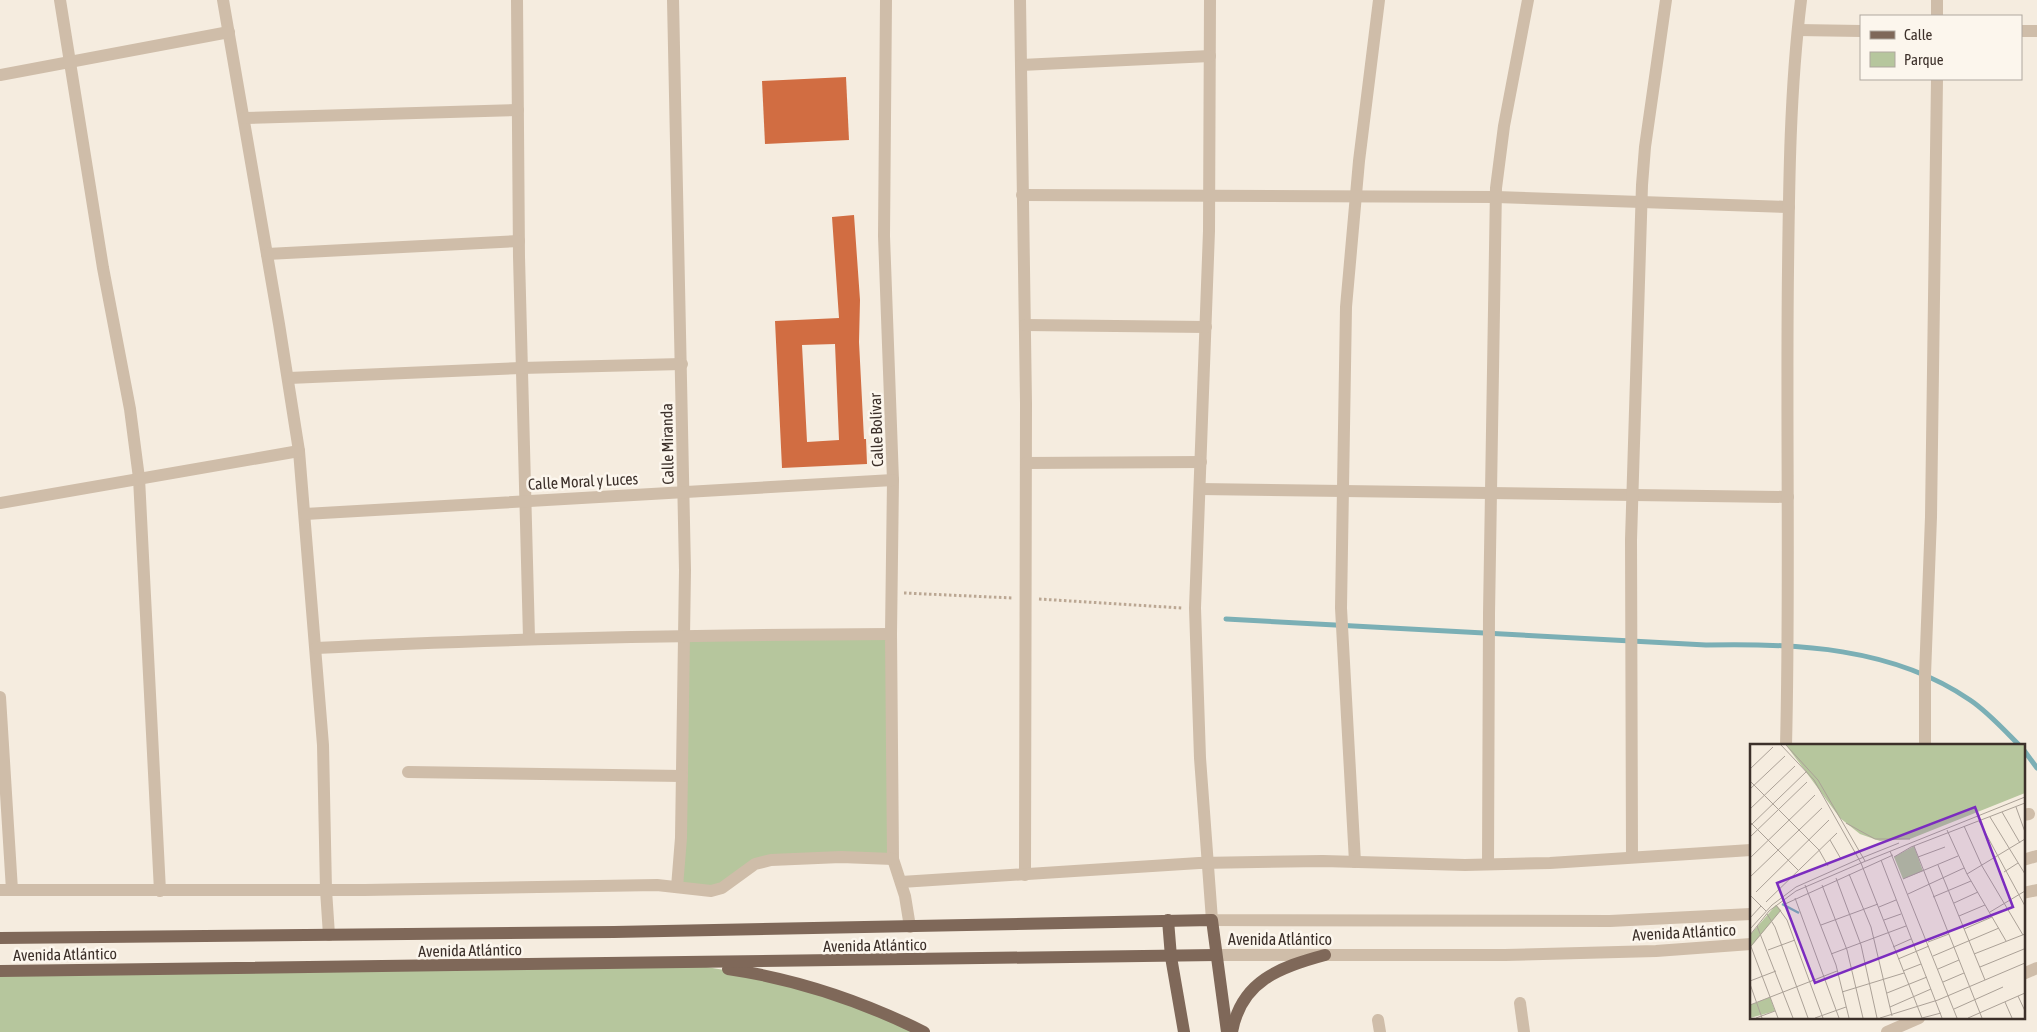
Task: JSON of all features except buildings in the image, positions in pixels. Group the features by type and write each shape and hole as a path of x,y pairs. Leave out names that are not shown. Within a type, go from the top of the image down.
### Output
{"main road":[{"path":"1168,920 1184,1032"},
{"name":"Avenida Atlántico","path":"0,938 910,927 1212,920"},
{"path":"1212,920 1227,1032"},
{"path":"1232,1032 1240,1007 1262,980 1291,964 1325,955"},
{"name":"Avenida Atlántico","path":"0,971 1216,956"},
{"path":"688,964 785,980 829,992 874,1008 924,1032"}],"street":[{"path":"60,0 103,268 130,409 139,478 160,890"},
{"path":"223,0 289,378 299,451 323,745 326,890 329,935"},
{"path":"517,0 521,368 528,638"},
{"name":"Calle Miranda","path":"673,0 684,493 682,776 678,887"},
{"name":"Calle Bolívar","path":"886,0 884,236 893,480 891,634 893,858 901,882 910,927"},
{"path":"1020,0 1026,464 1025,876"},
{"path":"1210,0 1206,327 1196,608 1200,758 1206,863 1212,920"},
{"path":"1354,862 1341,608 1346,307 1356,195 1378,0"},
{"path":"1488,864 1489,614 1496,197 1498,160 1528,0"},
{"path":"1632,857 1632,494 1642,200 1645,147 1666,0"},
{"path":"1786,744 1789,207 1792,87 1801,0"},
{"path":"1937,0 1937,15"},
{"path":"1798,30 1860,31"},
{"path":"2022,31 2037,31"},
{"path":"0,75 229,32"},
{"path":"1021,65 1210,56"},
{"path":"1925,744 1925,675 1932,516 1937,80"},
{"path":"244,118 518,110"},
{"path":"1022,195 1496,197 1642,200 1789,207"},
{"path":"267,254 519,241"},
{"path":"1025,325 1206,327"},
{"path":"289,378 521,368 682,364"},
{"path":"0,503 299,451"},
{"path":"1026,464 1201,462"},
{"name":"Calle Moral y Luces","path":"305,514 893,480"},
{"path":"1200,489 1788,497"},
{"path":"316,648 528,638 891,634"},
{"path":"0,697 6,890 326,890 656,885 711,891 722,888 755,864 771,860 841,857 893,858"},
{"path":"408,772 682,776"},
{"path":"901,882 1025,876 1206,863 1550,863 1750,850"},
{"path":"2024,860 2037,856"},
{"path":"2024,893 2037,890"},
{"name":"Avenida Atlántico","path":"1212,920 1610,921 1750,914"},
{"name":"Avenida Atlántico","path":"1216,956 1628,952 1750,944"},
{"path":"2024,974 2037,968"},
{"path":"1520,1003 1524,1032"},
{"path":"1887,1032 1914,1020"}],"path":[{"path":"892,593 1026,598 1196,608"}],"green space":[{"path":"891,634 893,858 771,860 722,888 677,887 684,635"},
{"path":"688,964 785,980 924,1032 0,1032 0,971"}],"waterway":[{"path":"1226,619 1706,645 1774,645 1842,652 1876,659 1909,669 1940,682 1977,705 2018,744"},
{"path":"2024,750 2037,768"}]}
